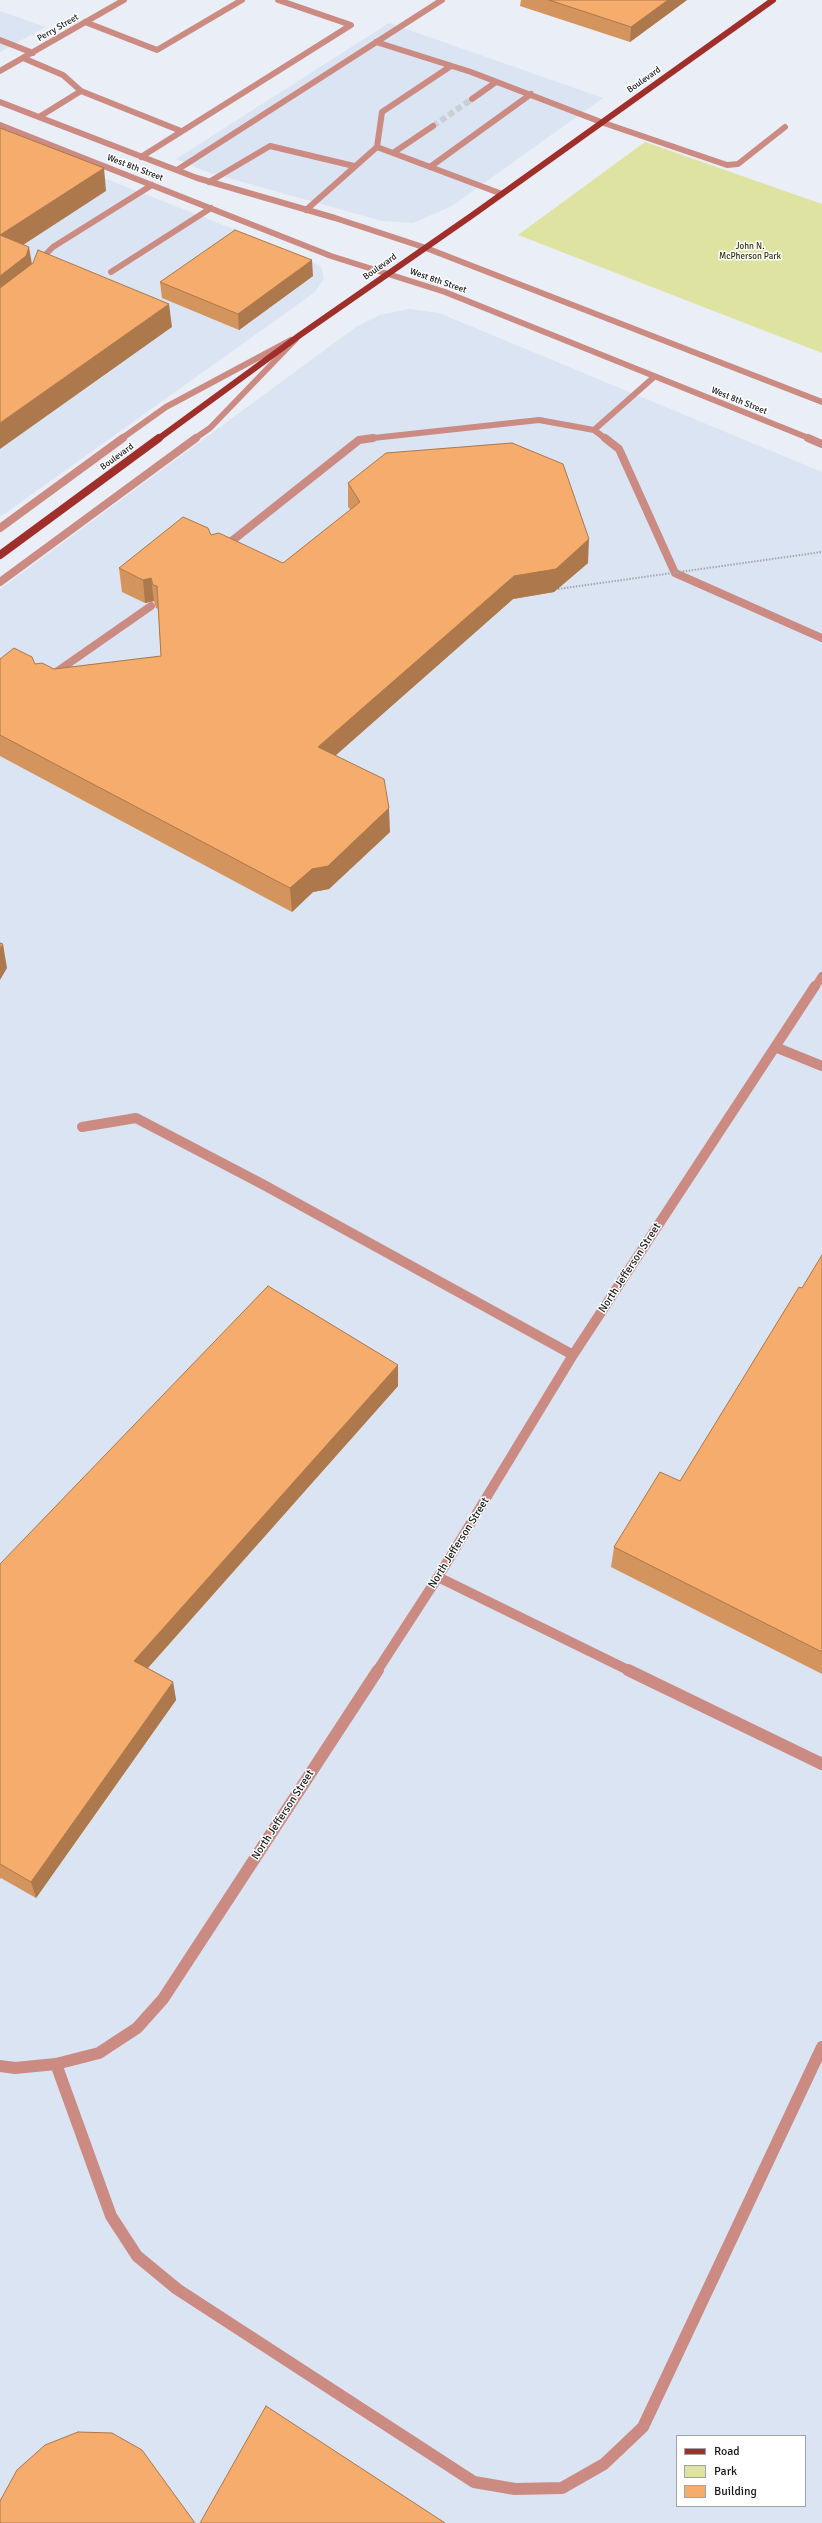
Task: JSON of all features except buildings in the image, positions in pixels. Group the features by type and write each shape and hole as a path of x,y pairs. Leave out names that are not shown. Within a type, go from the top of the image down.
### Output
{"main road":[{"name":"Boulevard","path":"0,554 300,335 426,248 773,0"}],"street":[{"name":"Perry Street","path":"0,71 124,0"},
{"path":"85,22 157,50 242,0"},
{"path":"141,157 351,25 278,0"},
{"path":"177,170 442,0"},
{"path":"0,40 33,53"},
{"path":"376,42 531,94 601,122 727,165 738,164 785,127"},
{"path":"23,58 64,75 81,91 182,131"},
{"path":"306,210 338,184 354,166 377,147 382,112 451,66"},
{"path":"472,99 496,82"},
{"path":"38,117 81,91"},
{"path":"430,167 531,94"},
{"name":"West 8th Street","path":"0,102 209,182 306,210 426,248 822,402"},
{"name":"West 8th Street","path":"0,125 331,256 445,292 822,444"},
{"path":"393,153 433,126"},
{"path":"209,182 270,146 354,166"},
{"path":"377,147 502,194"},
{"path":"37,271 42,258 53,247 152,185"},
{"path":"111,272 211,208"},
{"path":"0,528 166,407 300,335"},
{"path":"0,582 210,428 300,335"},
{"path":"594,430 654,377"},
{"path":"215,554 359,440 539,420 594,430 619,449 675,573 822,638"},
{"path":"47,679 151,606"},
{"name":"North Jefferson Street","path":"0,2066 15,2068 56,2064 99,2053 137,2028 163,1998 438,1577 573,1355 820,981"},
{"path":"775,1047 822,1066"},
{"path":"82,1127 136,1118 264,1185 573,1355"},
{"path":"438,1577 822,1764"},
{"path":"56,2064 111,2216 137,2256 177,2289 474,2482 515,2489 554,2489 562,2488 604,2464 643,2427 822,2048"}],"path":[{"path":"558,589 822,552"}],"shaded area":[{"path":"0,11 45,27 0,52"},
{"path":"389,23 603,98 452,206 413,223 382,221 207,172 176,159"},
{"path":"0,137 307,258 321,267 324,278 315,292 0,517"},
{"path":"409,309 439,313 822,472 822,2523 0,2523 0,589 356,327 380,315"}],"green space":[{"name":"John N. McPherson Park","path":"645,142 822,204 822,353 518,235"}],"tunnel":[{"path":"433,126 472,99"}]}
